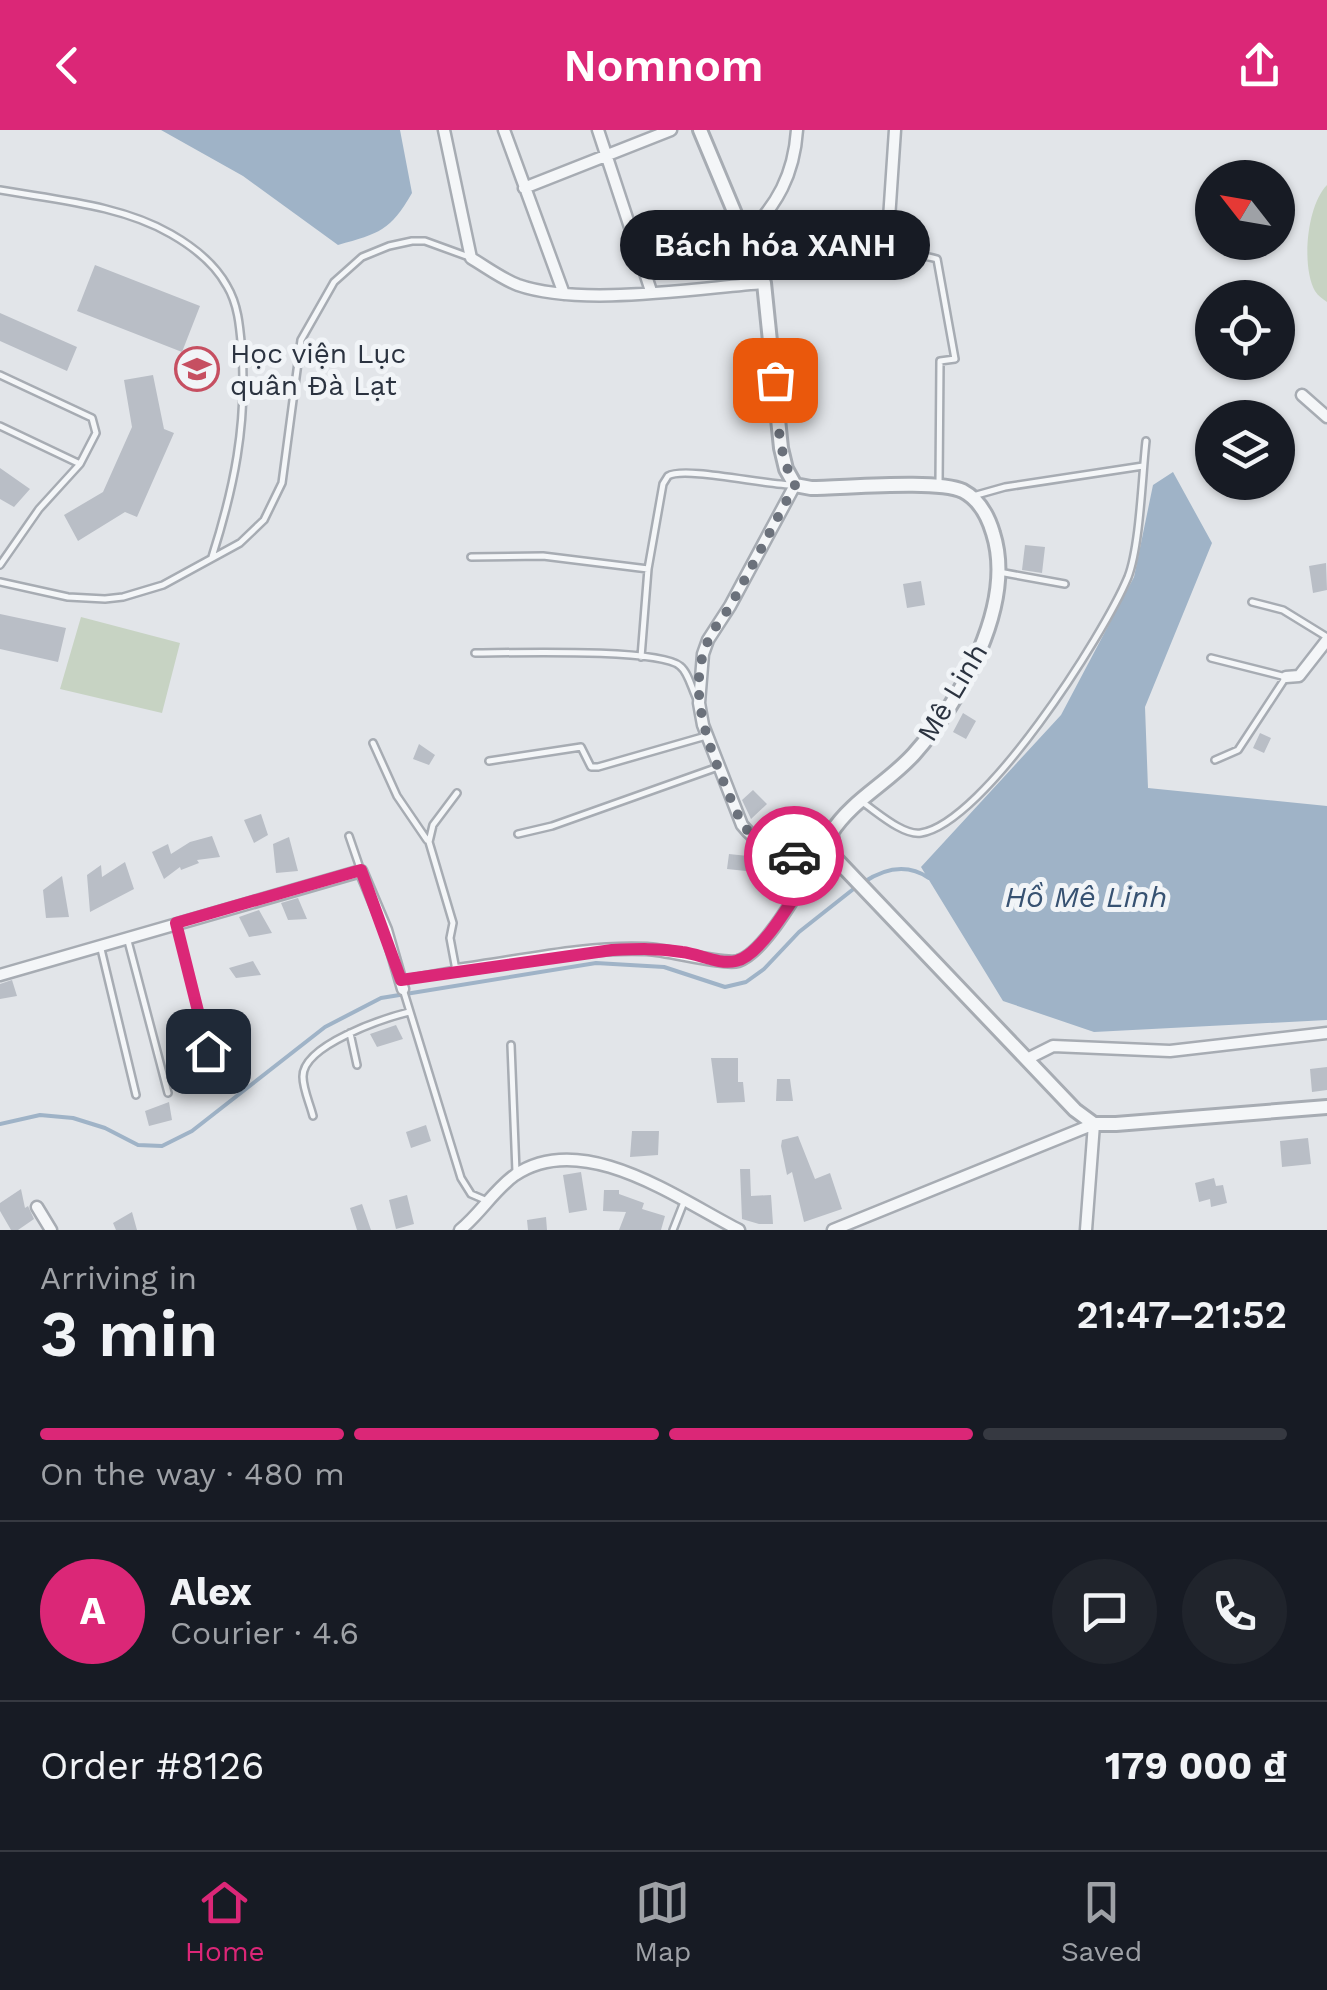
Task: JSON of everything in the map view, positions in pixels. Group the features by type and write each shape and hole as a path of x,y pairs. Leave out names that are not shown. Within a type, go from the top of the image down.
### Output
{"street":[{"path":"444,130 472,258 515,284 564,294 764,283"},
{"path":"504,130 564,294"},
{"path":"598,130 651,291"},
{"path":"524,188 671,130"},
{"path":"700,130 764,283 781,448 795,485"},
{"path":"746,236 780,198 795,155 798,130"},
{"path":"758,264 874,244 884,237 889,219 894,130"},
{"path":"1302,395 1327,417"},
{"path":"795,485 939,486 970,496"},
{"path":"795,485 708,640 701,669 699,704 706,736 742,826 758,843 778,852 839,864 1075,1110 1094,1124"},
{"name":"Mê Linh","path":"839,864 831,833 840,819 912,757 950,706 986,634 998,572 996,541 989,519 970,496"},
{"path":"1286,678 1299,676 1327,638"},
{"path":"456,970 645,948 716,960 740,960 762,943 818,860"},
{"path":"0,975 361,870 402,984"},
{"path":"1027,1059 1054,1046 1170,1051 1327,1033"},
{"path":"834,1230 1094,1124 1191,1120 1327,1107"},
{"path":"1086,1230 1094,1124"},
{"path":"460,1230 516,1175 542,1162 562,1160 601,1163 632,1174 739,1230"},
{"path":"37,1207 51,1230"}],"lane":[{"path":"0,190 116,212 144,222 170,234 212,265 228,287 240,324 244,420 233,490 211,560"},
{"path":"0,582 68,597 106,600 140,594 211,560 252,534 275,502 282,483 301,340 334,282 348,266 373,252 412,241 424,241 472,258"},
{"path":"874,244 892,258 937,259 954,359 940,360 939,486"},
{"path":"0,375 92,418 96,433 80,464 39,509 0,565"},
{"path":"0,426 80,464"},
{"path":"860,801 916,834 954,818 974,802 1047,714 1127,578 1146,440"},
{"path":"970,496 1143,466"},
{"path":"642,657 648,569 663,484 675,472 766,486 795,485"},
{"path":"471,558 542,556 648,569"},
{"path":"998,572 1065,584"},
{"path":"1252,602 1282,610 1327,638"},
{"path":"475,653 642,657 674,662 682,667 699,704"},
{"path":"1211,658 1286,678 1238,750 1215,760"},
{"path":"489,761 580,747 592,766 598,766 706,736"},
{"path":"374,743 398,796 429,842 453,923 450,938 456,970 402,984 461,1178 471,1194 488,1201"},
{"path":"518,834 552,826 718,767"},
{"path":"429,842 433,825 457,793"},
{"path":"348,836 361,870"},
{"path":"176,923 208,1051"},
{"path":"128,938 168,1093"},
{"path":"101,946 136,1095"},
{"path":"313,1116 304,1070 350,1032 408,1009"},
{"path":"350,1032 358,1064"},
{"path":"511,1045 516,1175"},
{"path":"672,1230 684,1202"}],"green space":[{"path":"1327,185 1327,302 1316,293 1307,252 1315,206"},
{"path":"81,617 180,643 162,713 60,689"}],"water":[{"path":"161,130 400,130 412,193 382,229 338,245 243,176"},
{"name":"Hồ Mê Linh","path":"1173,472 1212,543 1145,707 1148,788 1327,806 1327,1020 1094,1032 1003,1001 921,867 1061,715 1134,577 1153,485"}],"building":[{"path":"95,265 200,306 182,352 77,311"},
{"path":"0,313 77,347 67,371 0,341"},
{"path":"153,375 164,429 174,433 137,517 125,512 78,541 64,515 103,492 132,427 124,380"},
{"path":"0,468 30,489 14,507 0,499"},
{"path":"1025,545 1045,547 1042,573 1022,570"},
{"path":"1326,563 1327,590 1313,593 1309,566"},
{"path":"921,581 925,605 907,608 903,584"},
{"path":"0,614 66,628 58,662 0,649"},
{"path":"963,713 976,721 966,739 953,732"},
{"path":"1260,733 1271,738 1264,753 1253,748"},
{"path":"419,744 435,755 429,765 413,759"},
{"path":"753,790 767,804 751,819 742,800"},
{"path":"261,814 268,835 254,843 244,820"},
{"path":"212,836 220,857 197,860 199,863 181,870 180,867 164,879 152,852 168,844 171,854 190,842"},
{"path":"289,837 298,871 276,873 273,844"},
{"path":"729,854 748,856 746,871 727,869"},
{"path":"125,862 134,889 90,912 87,875 101,865 102,877"},
{"path":"62,876 69,917 46,918 43,890"},
{"path":"298,898 307,919 288,920 281,903"},
{"path":"259,910 272,933 249,937 239,917"},
{"path":"253,961 261,975 236,978 229,968"},
{"path":"12,980 17,996 0,999 0,984"},
{"path":"396,1025 403,1039 377,1047 370,1034"},
{"path":"711,1058 738,1058 738,1082 743,1082 745,1102 717,1103"},
{"path":"1327,1067 1327,1090 1312,1092 1310,1069"},
{"path":"777,1079 790,1079 793,1101 776,1101"},
{"path":"169,1102 172,1120 149,1126 145,1111"},
{"path":"426,1125 431,1141 411,1148 406,1132"},
{"path":"632,1131 659,1131 658,1155 630,1157"},
{"path":"798,1136 815,1179 830,1173 842,1209 804,1222 781,1146 782,1140"},
{"path":"1308,1138 1311,1164 1282,1167 1280,1141"},
{"path":"740,1169 750,1169 751,1196 771,1195 773,1224 742,1219"},
{"path":"581,1172 587,1210 569,1213 563,1175"},
{"path":"1214,1178 1216,1186 1223,1185 1227,1203 1211,1207 1210,1199 1199,1202 1195,1183"},
{"path":"21,1189 25,1208 28,1206 34,1219 18,1230 11,1230 0,1211 0,1203"},
{"path":"604,1190 619,1190 619,1194 644,1203 642,1209 665,1216 661,1230 619,1230 626,1212 603,1211"},
{"path":"407,1195 414,1224 396,1229 389,1200"},
{"path":"362,1204 371,1230 357,1230 350,1208"},
{"path":"132,1212 137,1230 116,1230 113,1223"},
{"path":"546,1217 547,1230 528,1230 527,1220"}],"waterway":[{"path":"864,882 896,869 913,870 929,878"},
{"path":"0,1124 40,1115 73,1118 105,1128 138,1145 162,1146 192,1131 325,1027 381,998 596,963 664,967 725,987 746,982 764,969 799,932 856,887"}],"way so far":[{"path":"775,380 781,448 795,485 708,640 703,654 699,704 702,725 742,826 758,843 794,856"}],"place":[{"name":"Học viện Lục quân Đà Lạt","path":"197,369"},
{"name":"Bách hóa XANH","path":"775,380"}],"route":[{"path":"208,1051 176,923 361,870 401,980 645,948 728,962 740,960 762,943 818,860 794,856"}]}
